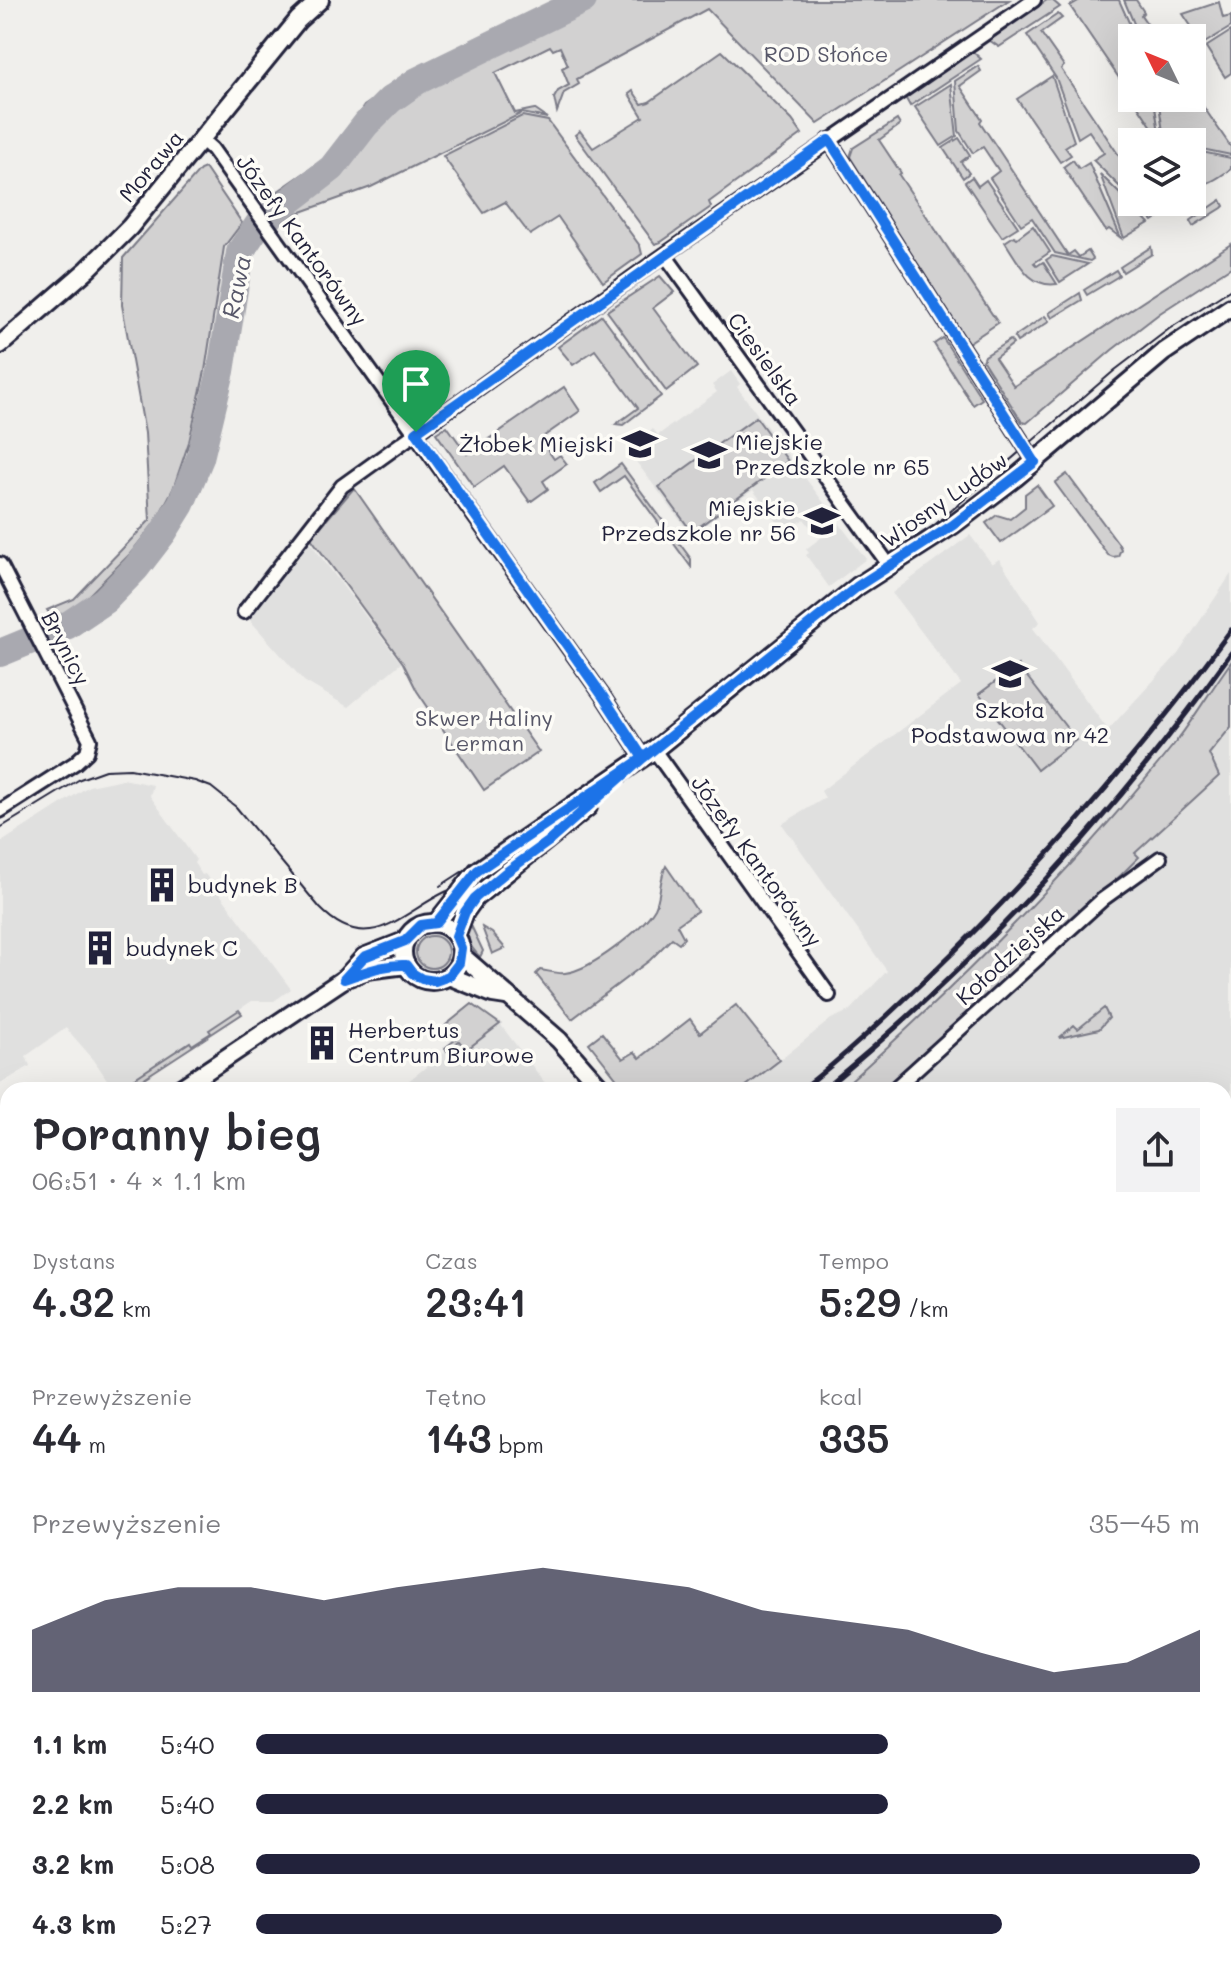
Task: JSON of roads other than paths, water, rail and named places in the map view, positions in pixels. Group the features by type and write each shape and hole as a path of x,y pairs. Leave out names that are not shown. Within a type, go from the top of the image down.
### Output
{"street":[{"name":"Morawa","path":"0,345 113,244 298,20 320,0"},
{"path":"244,612 342,486 665,255 1034,0"},
{"name":"Józefy Kantorówny","path":"202,140 212,149 416,432 602,695 829,995"},
{"path":"829,140 1035,462"},
{"name":"Ciesielska","path":"665,255 889,565"},
{"name":"Wiosny Ludów","path":"456,936 465,912 475,898 548,842 648,754 858,586 946,530 1035,462 1164,352 1231,307"},
{"name":"Brynicy","path":"0,564 4,583 32,626 90,740 87,752 75,763 0,811"},
{"name":"Wiosny Ludów","path":"436,923 477,871 648,754"},
{"name":"Kołodziejska","path":"902,1082 1103,899 1160,858"},
{"path":"344,979 364,957 405,941 421,925 436,923 447,927 456,936 461,955 559,1040 596,1082"},
{"path":"405,941 403,953 406,965 422,979 435,981 449,976 461,955"},
{"path":"190,1082 344,979 366,970 406,965"},
{"path":"449,976 493,994 507,996"}],"waterway":[{"name":"Rawa","path":"0,653 68,625 105,600 136,568 181,504 200,458 221,371 240,252 258,225 332,168 366,124 390,100 417,81 583,0"}],"tram line":[{"path":"0,828 80,779 105,770 130,769 195,781 211,787 236,807 320,908 337,922 353,929 384,927 445,892 515,867 860,589 1115,370 1169,329 1231,289"},
{"path":"440,886 621,769"}],"railway":[{"path":"811,1082 897,1006 1009,895 1124,767 1231,630"},
{"path":"832,1082 935,991 1041,885 1140,772 1231,653"}],"place":[{"name":"Żłobek Miejski","path":"640,444"},
{"name":"Miejskie Przedszkole nr 65","path":"709,455"},
{"name":"Miejskie Przedszkole nr 56","path":"822,521"},
{"name":"Szkoła Podstawowa nr 42","path":"1010,674"},
{"name":"budynek B","path":"162,885"},
{"name":"budynek C","path":"100,948"},
{"name":"Herbertus Centrum Biurowe","path":"322,1043"}],"park label":[{"name":"ROD Słońce","path":"826,54"},
{"name":"Skwer Haliny Lerman","path":"484,730"}]}
